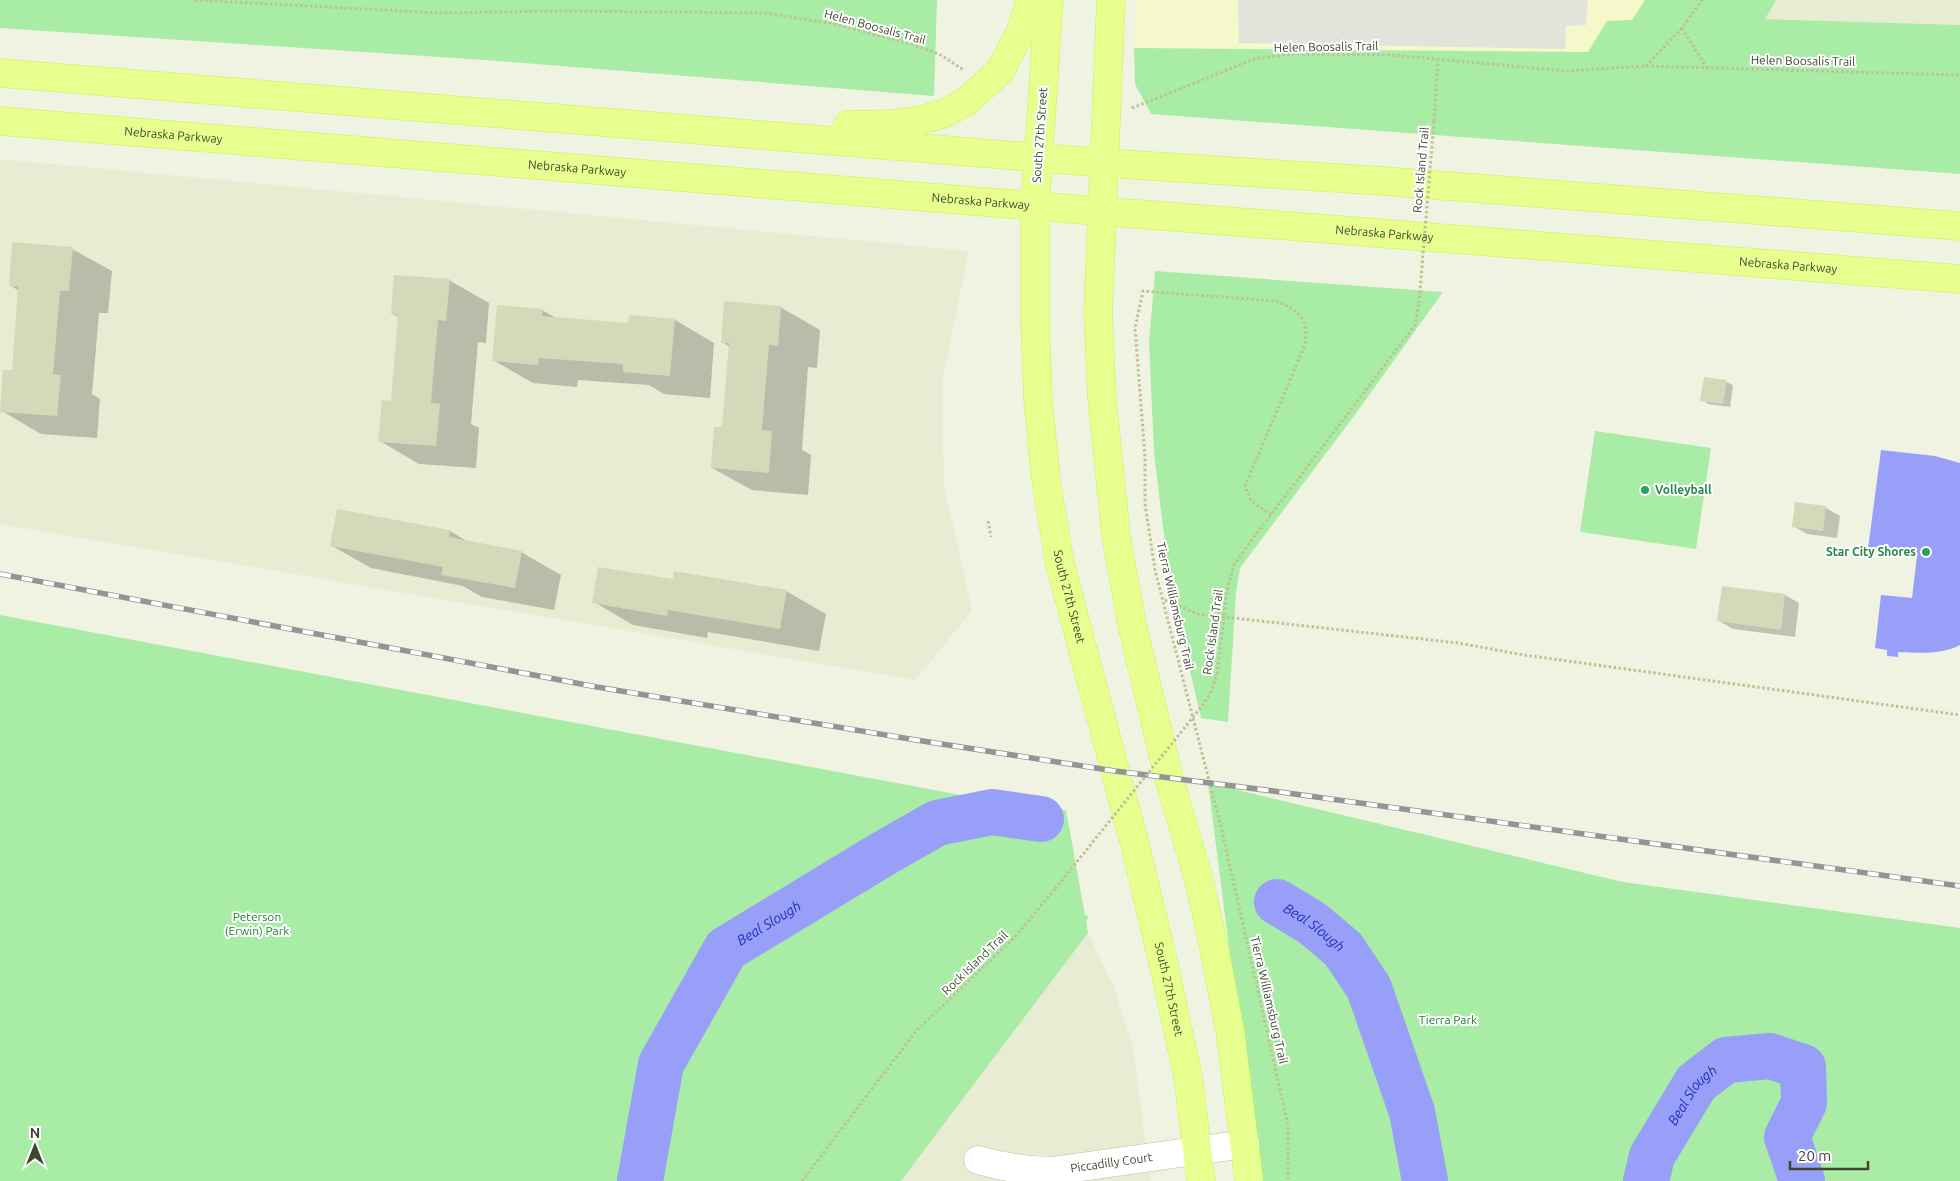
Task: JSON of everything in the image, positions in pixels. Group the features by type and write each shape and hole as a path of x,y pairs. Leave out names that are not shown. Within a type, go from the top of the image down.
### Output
{"main road":[{"path":"617,123 862,126 910,122 945,113 967,101 1000,71 1020,31 1030,0"},
{"name":"South 27th Street","path":"1049,0 1034,206 1038,400 1046,480 1060,564 1135,845 1163,960 1188,1078 1201,1181"},
{"path":"1111,0 1098,313 1102,399 1116,535 1132,625 1216,952 1230,1031 1248,1181"},
{"path":"0,73 1104,162 1403,182 1960,226"},
{"name":"Nebraska Parkway","path":"0,121 1034,206 1960,279"}],"street":[{"name":"Piccadilly Court","path":"978,1160 1012,1168 1052,1171 1245,1144"}],"path":[{"name":"Helen Boosalis Trail","path":"195,0 440,13 559,11 764,13 830,23 911,44 939,54 969,74"},
{"path":"1645,66 1682,28 1702,0"},
{"path":"1682,28 1706,68"},
{"name":"Helen Boosalis Trail","path":"1134,107 1258,58 1295,54 1392,55 1567,71 1645,66 1960,75"},
{"name":"Rock Island Trail","path":"802,1181 916,1031 1015,937 1202,706 1210,692 1217,675 1227,590 1234,565 1415,325 1438,58"},
{"name":"Tierra Williamsburg Trail","path":"1271,515 1251,501 1245,486 1304,347 1307,333 1302,317 1293,308 1276,301 1143,291 1135,328 1145,457 1145,504 1156,570 1222,831 1288,1125 1288,1181"},
{"path":"988,520 991,537"},
{"path":"1164,600 1198,614 1458,643 1524,655 1960,715"}],"shaded area":[{"path":"1136,0 1645,0 1632,20 1607,21 1588,52 1134,48"},
{"path":"1238,0 1588,0 1586,25 1566,26 1565,49 1239,43"},
{"path":"1776,0 1960,0 1960,25 1764,19"},
{"path":"0,159 969,251 942,383 944,485 972,611 915,680 0,524"},
{"path":"1088,933 1114,987 1133,1049 1151,1181 901,1181"}],"green space":[{"path":"0,0 937,0 934,96 485,60 0,28"},
{"path":"1645,0 1776,0 1765,19 1960,25 1960,174 1151,114 1135,84 1134,48 1588,52 1607,21 1632,20"},
{"path":"1155,271 1443,292 1354,416 1240,568 1236,593 1228,722 1201,718 1170,584 1154,453 1149,342"},
{"name":"Volleyball","path":"1595,431 1711,448 1696,549 1580,532"},
{"name":"Peterson (Erwin) Park","path":"0,615 1014,805 1066,810 1085,915 1089,917 1086,921 1088,933 901,1181 0,1181"},
{"name":"Tierra Park","path":"1208,783 1623,882 1960,928 1960,1181 1259,1181"}],"water":[{"name":"Star City Shores","path":"1881,450 1935,456 1960,463 1960,645 1930,653 1898,652 1898,657 1887,656 1887,650 1875,648 1881,595 1912,598 1917,556 1868,549"}],"building":[{"path":"12,242 73,247 69,291 60,291 53,374 61,375 57,416 0,412 3,370 12,370 18,287 9,286"},
{"path":"394,275 450,279 446,321 438,320 431,403 440,404 436,446 378,442 382,400 391,401 398,315 391,314"},
{"path":"724,301 781,306 778,346 769,345 762,430 772,431 769,473 711,468 714,427 722,427 729,343 721,343"},
{"path":"497,305 543,309 542,316 628,323 629,315 675,319 670,376 623,372 623,364 539,358 538,365 492,361"},
{"path":"1704,377 1727,380 1723,404 1700,401"},
{"path":"1795,502 1826,506 1823,531 1792,527"},
{"path":"337,509 450,530 449,537 522,551 515,588 441,575 443,567 330,546"},
{"path":"598,567 673,579 674,571 787,590 780,629 668,610 667,616 592,603"},
{"path":"1722,586 1785,594 1781,630 1717,621"}],"waterway":[{"name":"Beal Slough","path":"640,1181 661,1064 726,949 937,823 992,812 1041,819"},
{"name":"Beal Slough","path":"1277,902 1312,923 1343,949 1369,988 1412,1112 1425,1181"},
{"name":"Beal Slough","path":"1646,1181 1652,1156 1696,1083 1726,1060 1770,1056 1803,1067 1804,1103 1787,1137 1802,1181"}],"railway":[{"path":"0,574 597,687 916,740 1115,771 1960,886"}],"place":[{"name":"Volleyball","path":"1645,490"},
{"name":"Star City Shores","path":"1926,552"}]}
